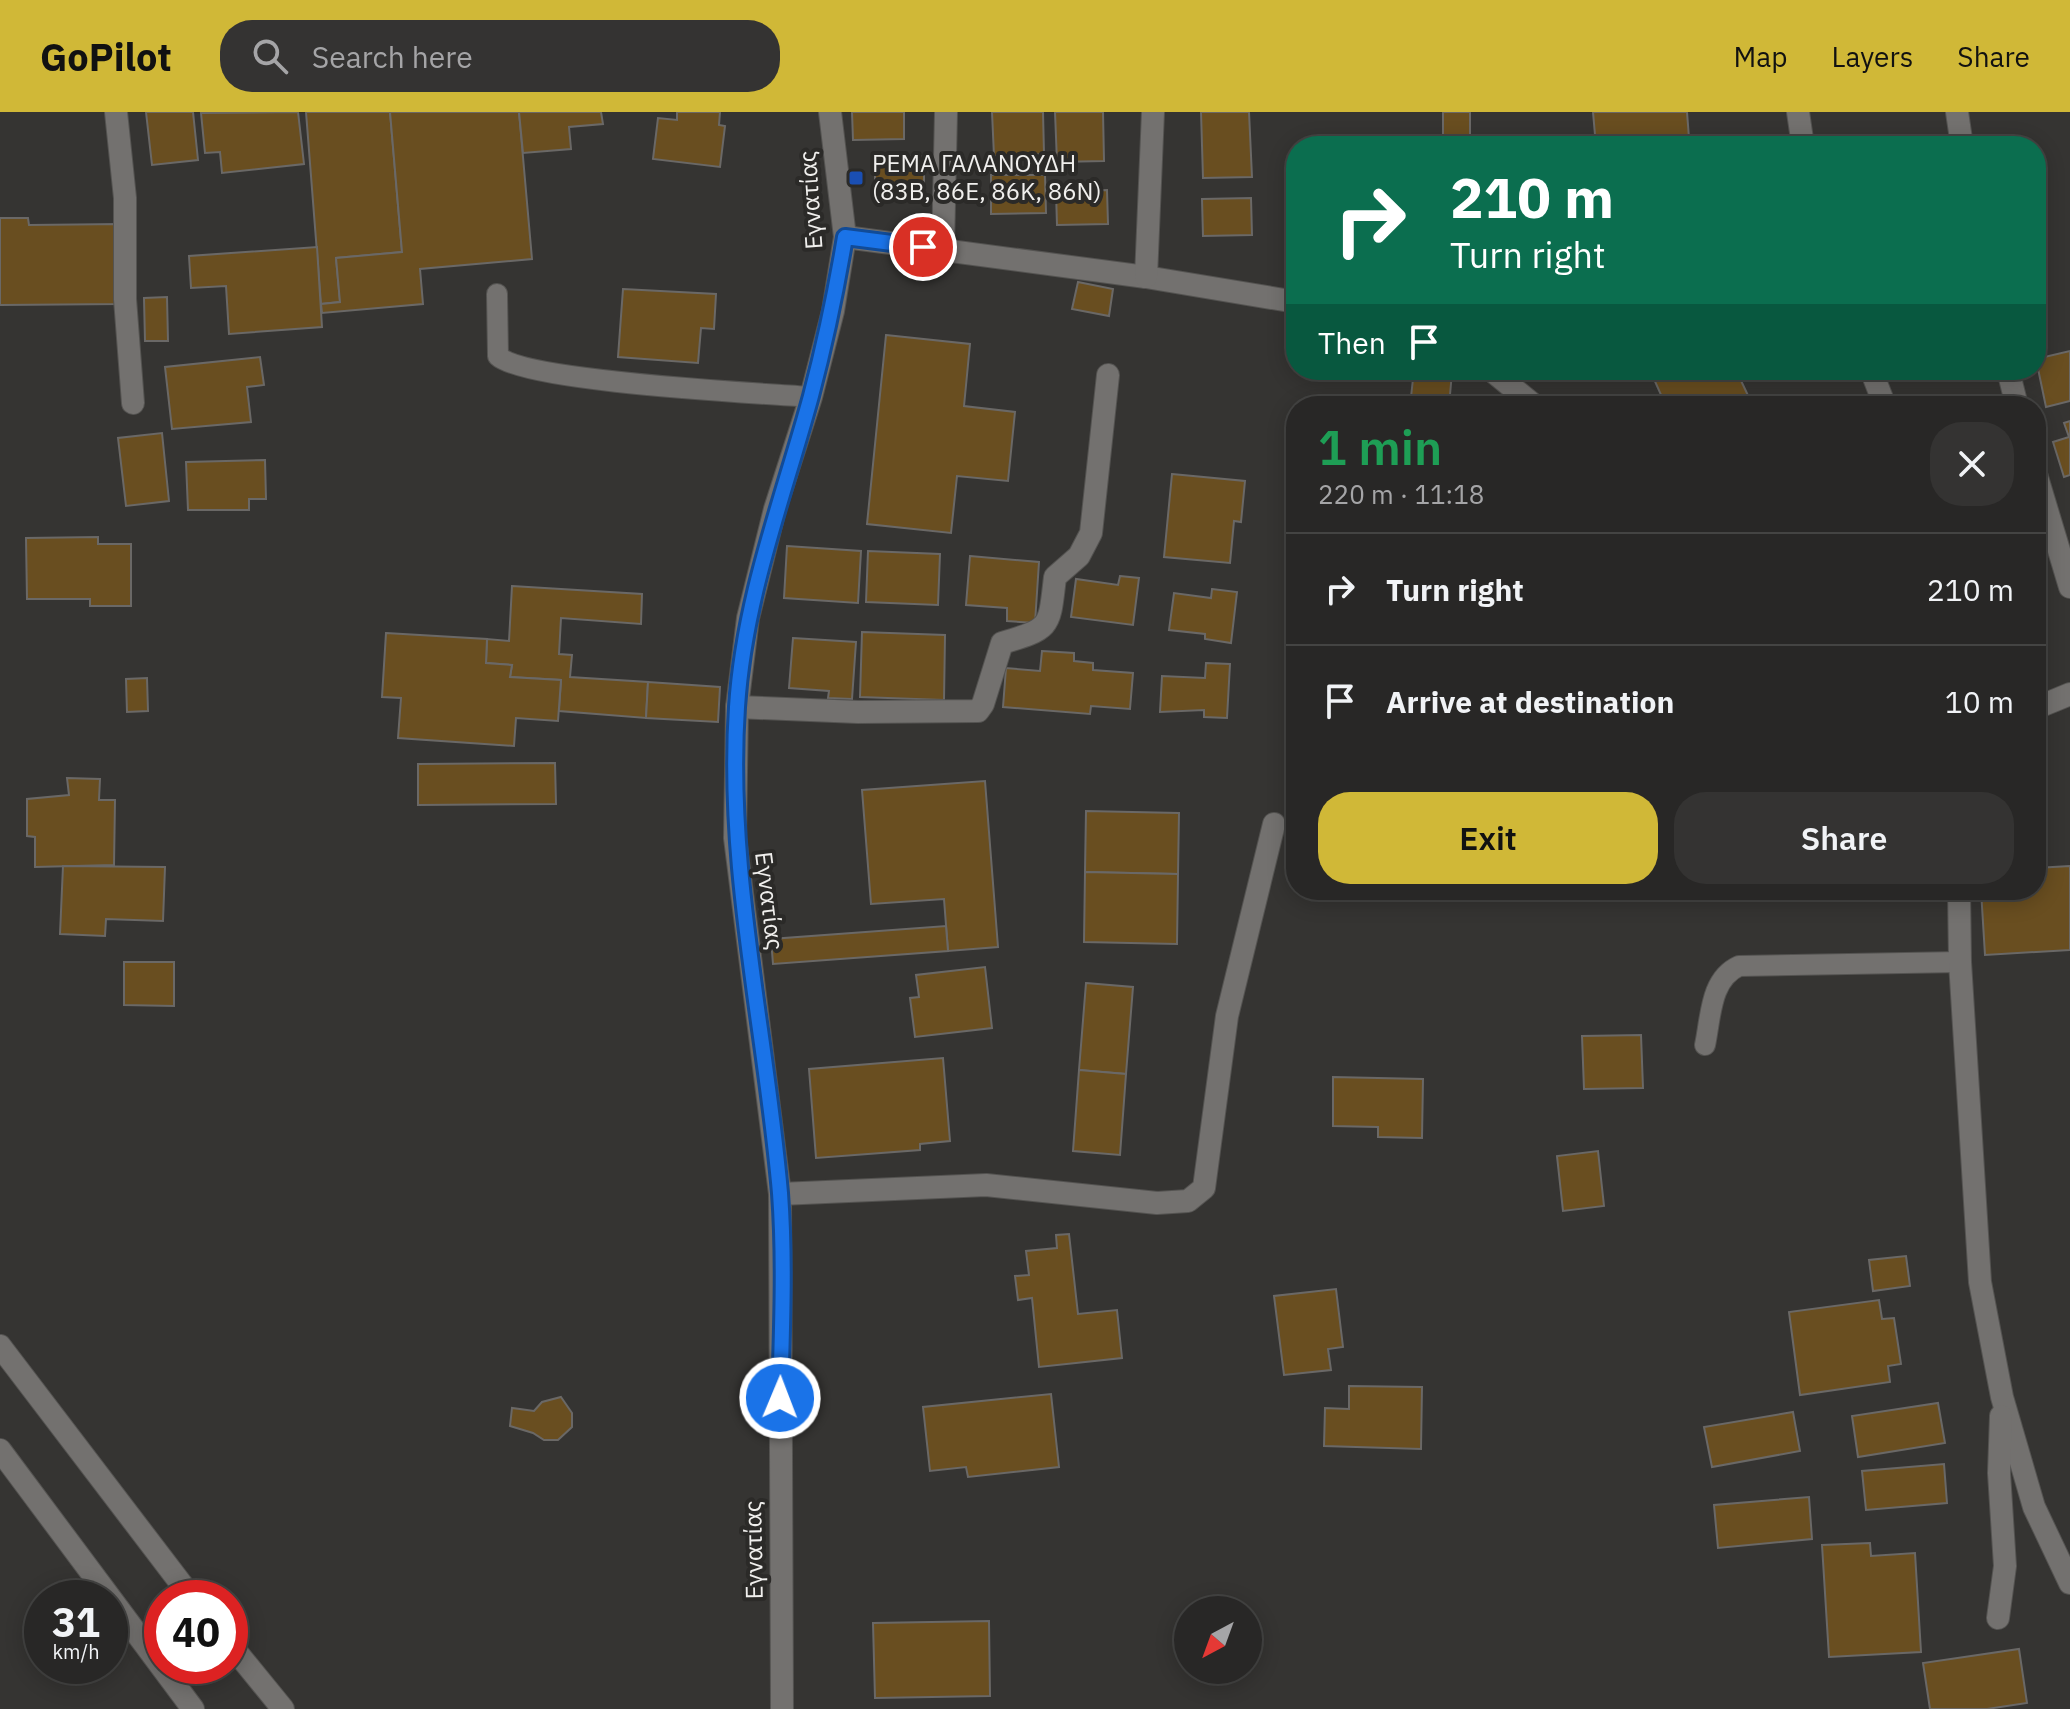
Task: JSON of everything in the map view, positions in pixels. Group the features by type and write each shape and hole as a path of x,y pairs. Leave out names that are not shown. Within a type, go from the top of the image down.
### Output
{"street":[{"path":"116,112 125,198 125,299 133,403"},
{"name":"Εγνατίας","path":"782,1709 780,1194 735,838 737,707 748,618 775,509 811,397 833,311 845,237 830,112"},
{"path":"943,248 946,112"},
{"path":"1146,277 1153,112"},
{"path":"1798,112 1802,136"},
{"path":"1957,112 1961,136"},
{"path":"845,237 1146,277 1286,300"},
{"path":"737,707 858,712 978,711 1002,643 1040,632 1050,618 1055,577 1079,556 1091,533 1108,375"},
{"path":"1503,380 1523,396"},
{"path":"2046,507 2070,587"},
{"path":"2046,704 2070,694"},
{"path":"780,1194 986,1185 1157,1203 1188,1201 1204,1188 1227,1016 1274,824"},
{"path":"1959,900 1960,962 1980,1282 2002,1397 2034,1507 2070,1583"},
{"path":"0,1346 178,1580"},
{"path":"1998,1618 2005,1566 1999,1473 2002,1397"},
{"path":"0,1450 193,1709"},
{"path":"248,1666 283,1709"}],"lane":[{"path":"497,294 498,356 506,364 563,376 811,397"},
{"path":"1705,1045 1717,985 1726,971 1739,966 1960,962"}],"building":[{"path":"146,112 193,112 198,160 152,165"},
{"path":"298,112 304,164 222,173 220,152 205,153 201,113"},
{"path":"306,112 390,112 402,252 336,258 340,302 321,304"},
{"path":"390,112 519,112 532,259 420,269 423,304 322,313 321,304 340,302 336,258 402,252"},
{"path":"519,112 601,112 603,124 569,127 571,149 523,153"},
{"path":"677,112 720,112 719,125 725,126 720,167 653,159 658,118 677,120"},
{"path":"852,112 904,112 904,139 853,140"},
{"path":"992,112 1043,112 1044,154 994,156"},
{"path":"1055,112 1103,112 1104,161 1057,162"},
{"path":"1201,112 1249,112 1252,177 1203,178"},
{"path":"1443,112 1470,112 1470,136 1443,136"},
{"path":"1593,112 1687,112 1689,136 1595,136"},
{"path":"924,156 924,195 875,195 875,157"},
{"path":"991,175 1045,175 1046,213 991,214"},
{"path":"1107,190 1108,224 1057,225 1056,192"},
{"path":"1251,198 1252,235 1203,236 1202,199"},
{"path":"0,218 28,218 29,225 121,224 122,304 0,305"},
{"path":"317,247 322,327 229,334 226,286 191,288 189,256"},
{"path":"1078,282 1113,289 1109,316 1072,309"},
{"path":"623,289 716,294 714,329 701,328 698,363 618,357"},
{"path":"167,297 168,341 145,341 144,298"},
{"path":"886,335 970,344 964,406 1015,412 1008,481 957,476 951,533 867,524"},
{"path":"2070,351 2070,401 2046,407 2040,380 2046,380 2046,357"},
{"path":"260,357 264,385 247,387 251,422 172,429 165,367"},
{"path":"1413,380 1451,380 1450,396 1411,396"},
{"path":"1654,380 1741,380 1748,396 1662,396"},
{"path":"2070,421 2070,475 2064,477 2053,442 2069,437 2064,423"},
{"path":"162,433 169,501 126,506 118,438"},
{"path":"265,460 266,499 249,499 249,510 188,510 186,462"},
{"path":"1172,474 1245,481 1241,522 1234,521 1230,563 1164,557"},
{"path":"98,537 98,544 131,544 131,606 90,606 90,599 27,599 26,538"},
{"path":"787,546 861,551 858,603 784,598"},
{"path":"868,551 940,554 938,605 866,602"},
{"path":"970,556 1039,562 1035,623 1007,621 1007,608 966,605"},
{"path":"1120,576 1139,578 1133,625 1071,617 1076,579 1118,585"},
{"path":"512,586 642,594 641,624 561,618 559,654 572,655 570,677 648,682 646,718 559,711 561,680 510,677 512,665 486,663 487,639 509,641"},
{"path":"1212,589 1237,592 1231,643 1205,639 1205,634 1169,630 1174,593 1211,598"},
{"path":"862,632 945,635 944,700 860,697"},
{"path":"386,633 487,639 486,663 512,665 510,677 561,680 558,721 516,718 514,746 398,738 401,698 382,697"},
{"path":"793,638 856,642 852,699 828,698 829,691 789,688"},
{"path":"1042,651 1074,653 1074,661 1093,663 1093,670 1133,673 1130,709 1091,706 1090,714 1003,707 1006,668 1040,671"},
{"path":"1206,663 1230,664 1227,718 1204,717 1204,710 1160,712 1162,676 1205,678"},
{"path":"147,678 148,711 127,712 126,679"},
{"path":"648,682 720,687 718,722 646,718"},
{"path":"555,763 556,804 418,805 418,764"},
{"path":"67,778 100,779 99,800 115,800 114,865 35,867 35,837 27,836 27,799 69,795"},
{"path":"985,781 998,947 948,951 944,899 871,904 862,790"},
{"path":"1086,811 1179,813 1178,874 1085,872"},
{"path":"63,866 165,867 163,921 106,919 105,936 60,934"},
{"path":"2070,866 2070,950 1985,955 1982,900 2046,900 2046,867"},
{"path":"1085,872 1178,874 1177,944 1084,942"},
{"path":"946,926 948,951 773,964 771,939"},
{"path":"124,962 174,962 174,1006 124,1005"},
{"path":"985,967 992,1028 915,1037 910,998 919,997 916,975"},
{"path":"1086,983 1133,987 1126,1074 1079,1070"},
{"path":"1641,1035 1643,1088 1584,1089 1582,1036"},
{"path":"943,1058 950,1141 920,1144 920,1150 816,1158 809,1069"},
{"path":"1079,1070 1126,1074 1120,1155 1073,1151"},
{"path":"1333,1077 1423,1079 1422,1138 1378,1137 1378,1127 1333,1126"},
{"path":"1598,1151 1604,1206 1563,1211 1557,1156"},
{"path":"1069,1234 1078,1314 1117,1310 1122,1358 1039,1367 1032,1298 1018,1300 1015,1276 1029,1275 1026,1251 1057,1248 1056,1235"},
{"path":"1906,1256 1910,1286 1873,1291 1869,1260"},
{"path":"1336,1289 1343,1347 1328,1349 1331,1370 1284,1375 1274,1296"},
{"path":"1879,1300 1882,1319 1894,1318 1901,1364 1888,1366 1890,1382 1800,1395 1789,1312"},
{"path":"1349,1386 1422,1387 1421,1449 1324,1446 1325,1408 1349,1409"},
{"path":"1051,1394 1059,1467 968,1477 966,1467 930,1471 923,1407"},
{"path":"561,1397 572,1413 572,1427 558,1440 544,1440 510,1426 512,1408 534,1411 542,1402"},
{"path":"1938,1403 1945,1443 1858,1457 1852,1416"},
{"path":"1793,1412 1800,1451 1712,1467 1704,1427"},
{"path":"1944,1464 1947,1503 1866,1510 1862,1471"},
{"path":"1809,1497 1812,1539 1718,1548 1714,1505"},
{"path":"1870,1543 1871,1556 1915,1553 1921,1652 1829,1657 1822,1545"},
{"path":"989,1621 990,1696 875,1698 873,1623"},
{"path":"2019,1649 2027,1703 1987,1709 1930,1709 1923,1663"}],"place":[{"name":"ΡΕΜΑ ΓΑΛΑΝΟΥΔΗ (83Β, 86Ε, 86Κ, 86Ν)","path":"856,178"}],"route":[{"path":"780,1398 783,1287 780,1194 735,838 737,707 748,618 775,509 811,397 833,311 845,237 923,247"}]}
